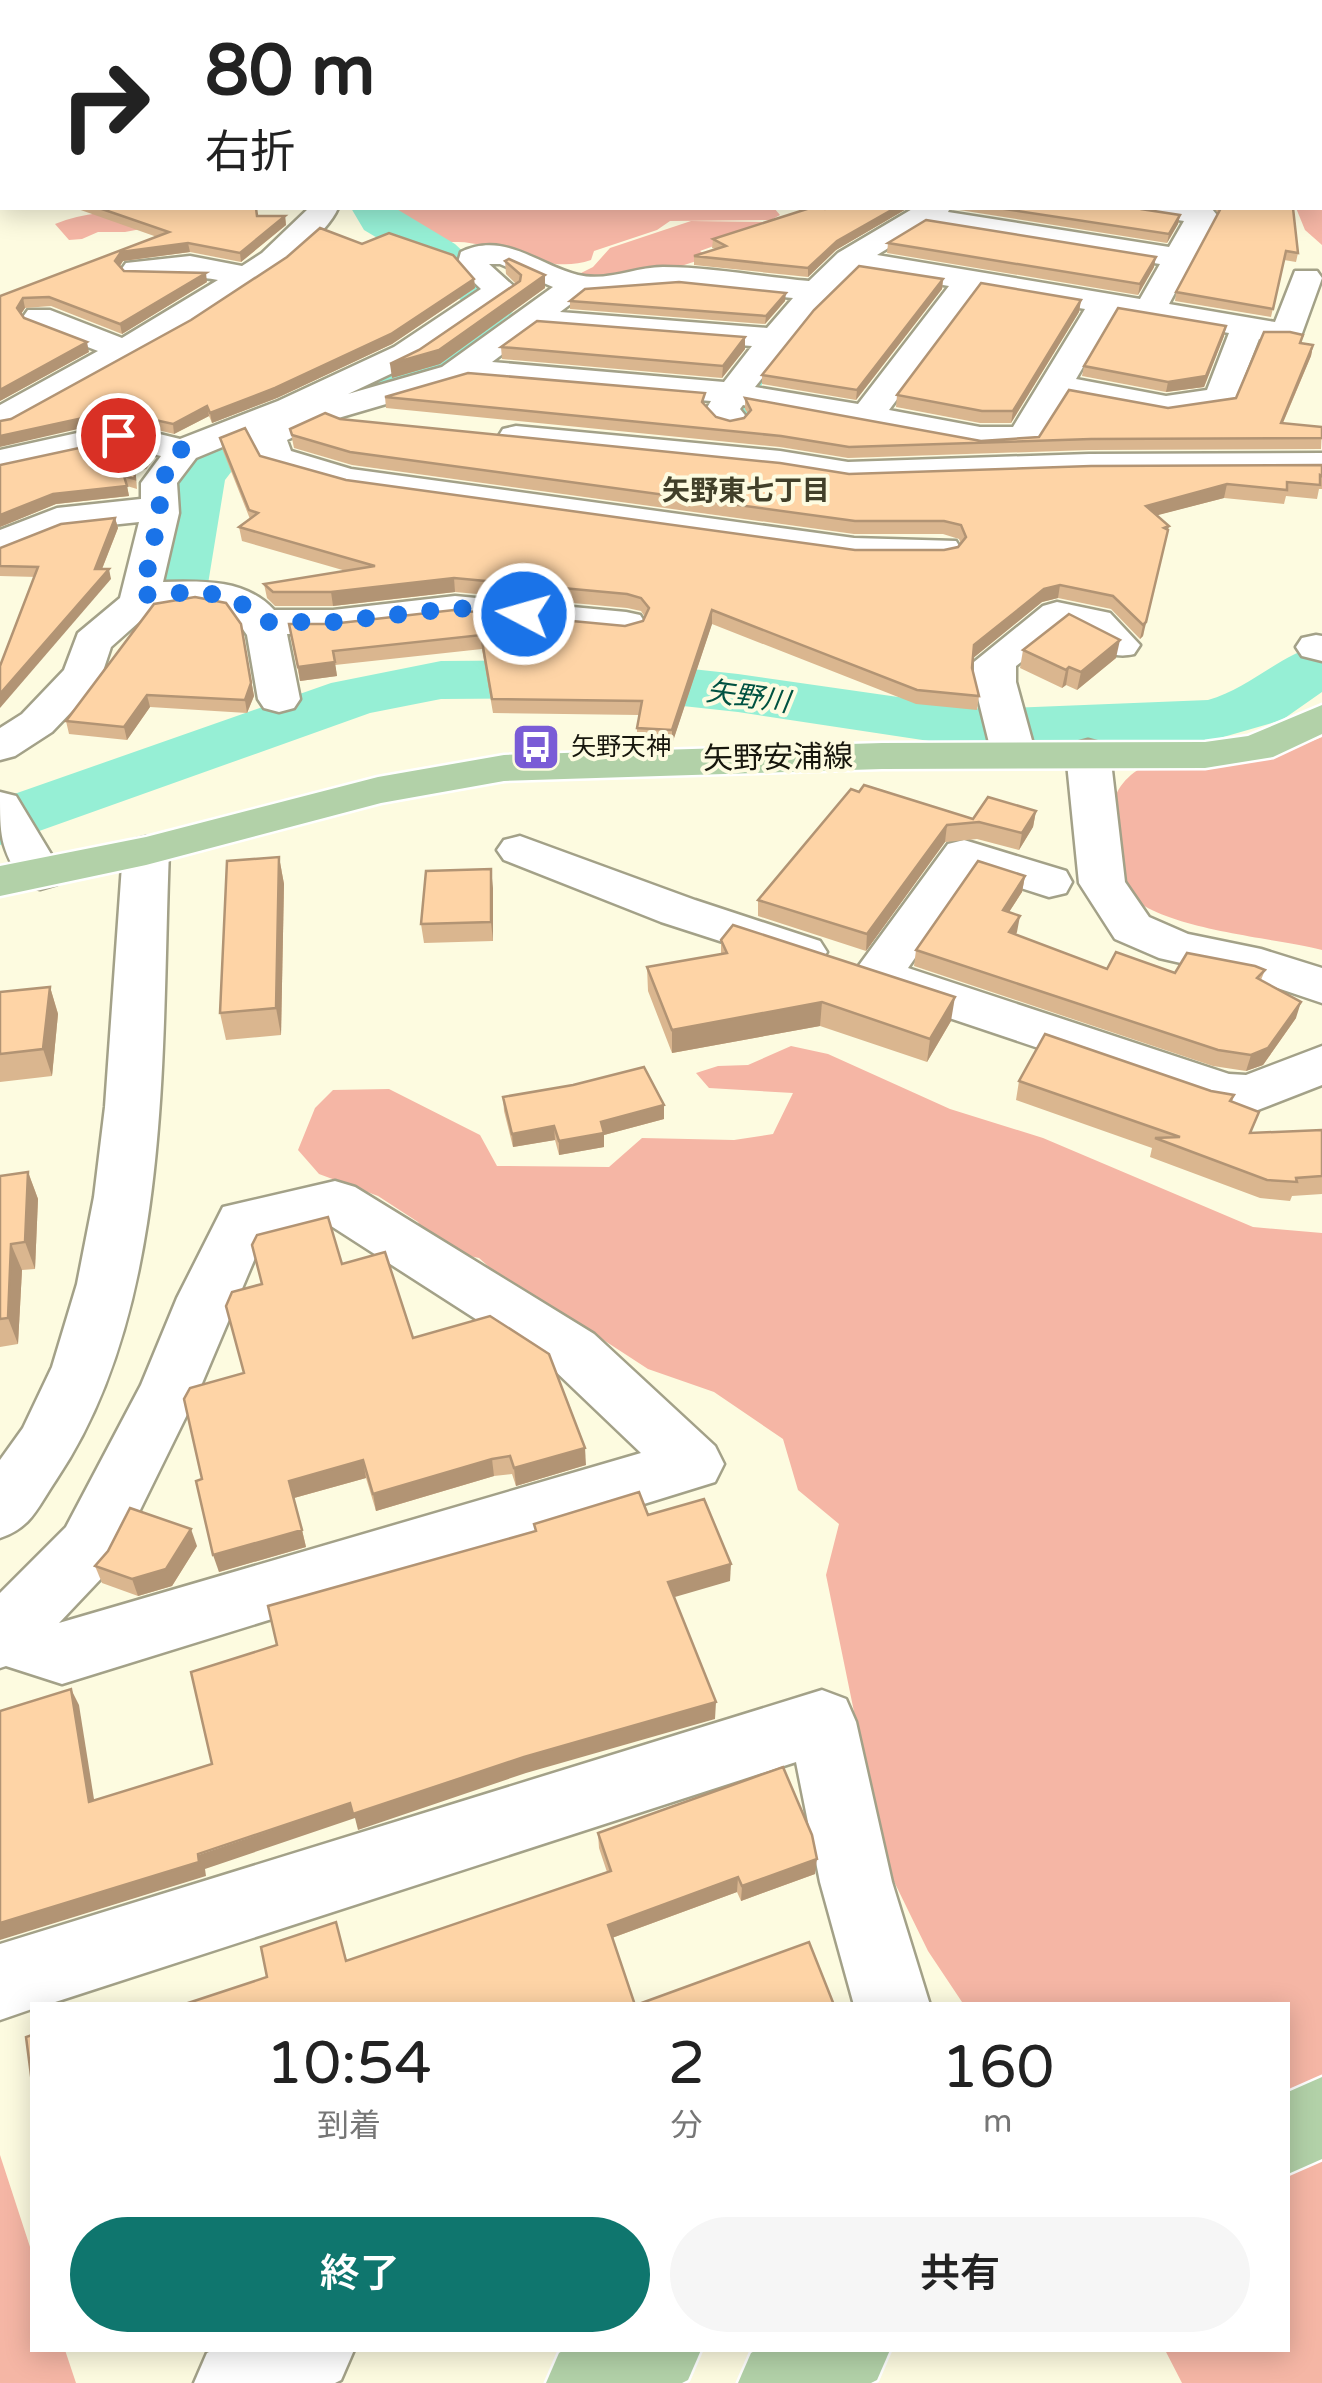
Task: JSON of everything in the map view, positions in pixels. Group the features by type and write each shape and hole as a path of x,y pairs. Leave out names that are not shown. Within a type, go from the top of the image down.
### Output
{"main road":[{"name":"矢野安浦線","path":"15,850 146,851 378,790 504,768 624,761 1205,755 1258,748 1322,718"},
{"path":"1290,2133 1322,2117"},
{"path":"589,2383 654,2352"},
{"path":"782,2383 843,2352"}],"street":[{"path":"0,419 125,350 272,260 315,222 322,210"},
{"path":"1150,310 1202,215 1165,210"},
{"path":"855,530 828,493 780,462 722,410 732,392 813,292 849,260 887,232 928,212 1180,258"},
{"path":"813,292 659,276 628,284 576,284 504,255 480,255 472,259 472,266 503,292 267,436 276,458 348,479 855,530 942,549"},
{"path":"849,260 1276,332 1289,329 1306,278"},
{"path":"137,270 190,265 246,276"},
{"path":"867,416 969,281"},
{"path":"0,461 118,435 183,450 303,411 417,386 462,369 576,284"},
{"path":"462,369 732,392 980,438 1024,437 1104,304"},
{"path":"39,317 125,350"},
{"path":"530,319 775,338"},
{"path":"1055,386 1166,406 1221,398 1247,328"},
{"path":"303,411 406,427"},
{"path":"484,434 780,462 848,473 1090,465 1322,464"},
{"path":"0,747 37,723 84,674 92,642 140,603 160,495 183,450"},
{"path":"12,501 50,492 160,495"},
{"path":"0,544 56,519 106,517 160,495"},
{"path":"142,595 219,592 248,605 265,622 275,658 279,699"},
{"path":"265,622 333,622 456,608 626,624"},
{"path":"1014,755 995,682 994,662 1057,614 1096,622 1120,646"},
{"path":"1088,754 1102,883 1132,928 1176,948 1262,964 1322,986"},
{"path":"520,850 678,912 1226,1092 1250,1094 1322,1064"},
{"path":"0,1511 22,1486 79,1377 108,1284 127,1148 146,851"},
{"path":"877,976 964,854 1048,882"},
{"path":"334,1202 573,1351 693,1464 62,1654 2,1637 89,1548 170,1388 206,1298 244,1222 334,1202"},
{"path":"0,1982 822,1722 856,1882 891,2002"},
{"path":"237,2383 307,2352"}],"shaded area":[{"path":"150,210 184,221 125,232 98,232 69,240 55,224 88,215"},
{"path":"374,210 776,210 780,215 771,220 670,221 657,230 594,251 591,260 574,264 541,262 475,244 395,238 385,227 370,224"},
{"path":"1297,210 1322,210 1322,245 1305,230"},
{"path":"691,221 762,222 766,227 700,251 708,257 658,272 608,280 573,277 593,267 610,248"},
{"path":"1322,737 1322,950 1182,921 1135,900 1123,885 1112,821 1116,795 1133,774 1141,768 1270,757"},
{"path":"791,1046 828,1054 950,1109 1043,1138 1253,1227 1322,1233 1322,2383 1182,2383 1166,2352 1290,2352 1290,2002 962,2002 928,1951 885,1863 826,1575 839,1524 798,1490 783,1439 714,1392 648,1369 509,1285 479,1258 434,1249 418,1222 378,1196 319,1174 298,1150 315,1108 333,1090 389,1089 480,1135 497,1166 609,1167 642,1138 734,1140 773,1134 793,1093 709,1088 696,1073 718,1066 748,1065"},
{"path":"0,2155 30,2247 30,2352 66,2352 76,2383 0,2383"}],"building":[{"path":"105,210 256,210 257,216 285,216 240,253 188,243 121,252 115,261 124,271 206,273 120,324 49,297 23,298 17,308 24,318 87,342 0,390 0,296 169,232"},
{"path":"804,210 891,210 837,241 808,268 694,256 726,246 713,239"},
{"path":"1011,210 1148,210 1180,215 1169,234"},
{"path":"1220,210 1293,210 1298,253 1286,251 1273,309 1176,292"},
{"path":"926,220 1156,257 1140,284 888,243"},
{"path":"320,228 362,244 389,233 453,255 474,279 391,334 275,388 210,413 207,406 173,424 115,411 0,436 0,421 11,419 191,320 287,257"},
{"path":"509,259 545,275 439,350 390,364 419,350 520,281 521,275 505,261"},
{"path":"859,266 943,279 857,390 762,375 814,310"},
{"path":"679,282 786,293 766,316 570,301 585,289"},
{"path":"981,283 1081,300 1013,411 982,411 897,395"},
{"path":"1118,308 1226,326 1206,376 1168,382 1084,366"},
{"path":"537,321 745,337 723,366 501,347"},
{"path":"1264,332 1303,335 1300,343 1313,345 1281,423 1322,427 1322,438 1091,439 849,447 781,436 385,397 468,373 705,393 702,402 716,417 730,421 744,418 751,410 745,398 981,441 1039,437 1069,390 1168,408 1236,398"},
{"path":"325,413 340,419 780,463 849,474 1091,466 1322,465 1322,476 1320,485 1287,482 1287,490 1227,484 1146,506 1169,526 1164,528 1168,530 1146,622 1143,625 1113,596 1060,585 1044,589 974,645 972,668 979,696 917,690 712,610 672,730 637,728 642,701 492,699 481,635 333,651 335,662 298,667 289,624 331,624 454,610 625,626 643,621 649,608 641,598 627,594 454,578 331,592 273,592 264,584 375,566 239,527 258,513 249,510 220,438 245,428 260,456 346,480 855,550 958,547 966,537 961,525 944,521 855,521 350,452 292,435 290,429"},
{"path":"116,440 145,447 148,454 133,461 135,479 124,476 127,486 53,494 0,515 0,465"},
{"path":"115,518 95,569 109,569 0,694 0,666 38,567 0,566 0,548 61,524"},
{"path":"195,597 226,603 241,624 251,683 245,700 147,695 124,727 66,721 154,604"},
{"path":"1069,614 1120,640 1081,672 1069,667 1066,670 1023,650"},
{"path":"864,785 973,819 988,797 1036,811 1022,833 979,822 947,825 867,934 758,900 851,789 859,792"},
{"path":"279,857 276,1008 220,1013 227,861"},
{"path":"978,861 1025,876 1003,910 1020,916 1009,932 1107,969 1116,952 1175,973 1187,953 1255,966 1265,970 1257,978 1301,1002 1268,1048 1251,1055 1218,1050 916,950"},
{"path":"491,869 491,922 421,924 426,871"},
{"path":"733,925 955,997 930,1039 822,1002 672,1030 647,967 727,953 721,940"},
{"path":"50,987 43,1049 0,1054 0,992"},
{"path":"1045,1034 1211,1091 1234,1095 1230,1101 1259,1112 1250,1133 1322,1130 1322,1176 1296,1178 1297,1182 1267,1180 1155,1138 1180,1137 1019,1081"},
{"path":"644,1067 664,1105 601,1122 604,1133 559,1141 554,1126 512,1134 503,1097"},
{"path":"28,1172 25,1242 11,1244 8,1318 0,1319 0,1176"},
{"path":"328,1217 342,1264 385,1252 413,1338 490,1316 549,1354 585,1448 514,1468 510,1456 492,1459 373,1494 363,1460 289,1481 302,1530 213,1555 196,1481 202,1479 184,1399 190,1388 244,1373 226,1306 232,1292 262,1284 252,1245 257,1235"},
{"path":"639,1492 648,1515 704,1499 731,1564 668,1582 716,1702 524,1757 353,1814 350,1803 198,1854 199,1862 0,1923 0,1711 71,1689 89,1802 212,1764 191,1672 277,1645 268,1606 536,1531 534,1524"},
{"path":"130,1508 191,1529 166,1569 132,1579 95,1566 108,1551"},
{"path":"783,1767 812,1835 817,1859 742,1886 738,1877 608,1925 634,2002 191,2002 267,1977 261,1947 336,1922 346,1961 611,1871 598,1833"},
{"path":"809,1942 833,2002 644,2002"},
{"path":"30,2036 30,2068 26,2037"}],"waterway":[{"path":"178,584 197,479 215,455 236,438 426,355 494,304 438,254 380,220 374,210"},
{"path":"759,426 743,409 766,370"},
{"name":"矢野川","path":"0,823 354,697 441,680 609,679 738,693 982,729 1213,720 1259,706 1322,663"}],"place":[{"name":"矢野天神","path":"536,747"}],"district":[{"name":"矢野東七丁目","path":"746,491"}],"route":[{"path":"118,435 183,450 159,483 160,512 142,595 219,592 248,605 265,622 333,622 456,608 524,614"}]}
